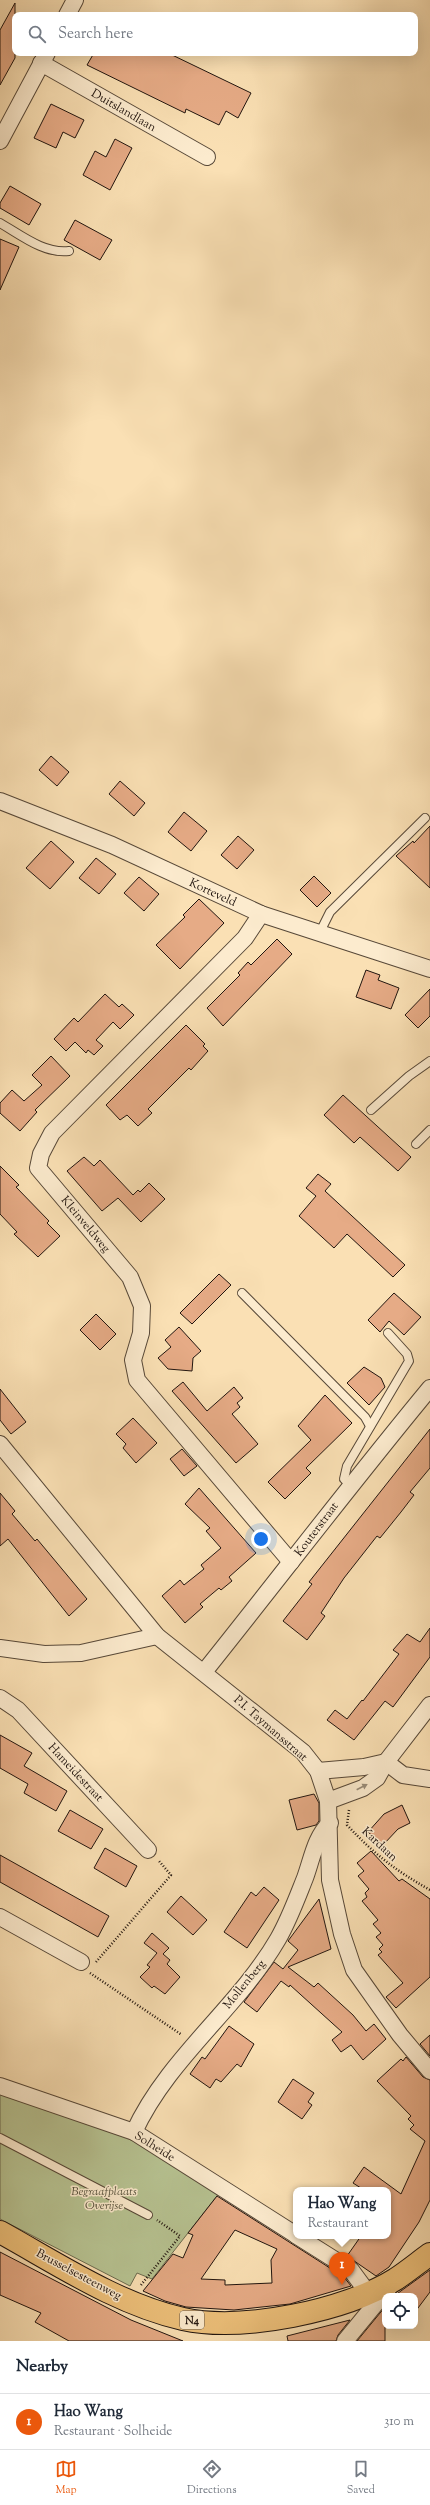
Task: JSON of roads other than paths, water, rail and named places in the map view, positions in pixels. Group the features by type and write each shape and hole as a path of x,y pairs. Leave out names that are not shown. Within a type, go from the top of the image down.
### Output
{"main road":[{"name":"Brusselsesteenweg","path":"0,2232 104,2289 154,2310 184,2319 255,2322 298,2315 368,2293 396,2279 430,2254"}],"street":[{"path":"69,12 75,0"},
{"path":"0,140 44,58"},
{"name":"Duitslandlaan","path":"44,58 207,158"},
{"name":"Korteveld","path":"0,801 112,845 261,914 430,969"},
{"name":"Kleinveldweg","path":"261,914 245,938 52,1133 41,1154 38,1168 130,1277 142,1306 141,1333 133,1360 137,1380 291,1562"},
{"name":"Kouterstraat","path":"204,1672 350,1485 430,1388"},
{"name":"P.I. Taymansstraat","path":"0,1444 157,1636 204,1672 302,1752 318,1771 328,1800 330,1823 330,1880 342,1934 354,1970 395,2029 430,2071"},
{"path":"0,1648 44,1654 81,1652 157,1636"},
{"name":"Hameidestraat","path":"0,1698 10,1702 18,1710 148,1850"},
{"path":"328,1800 363,1788 377,1778 386,1762 430,1704"},
{"path":"318,1771 364,1767 386,1762"},
{"path":"386,1762 403,1775 430,1779"},
{"name":"Mollenberg","path":"134,2132 140,2118 170,2074 254,1972 278,1939 302,1886 320,1835 330,1823"},
{"path":"0,1917 85,1967"},
{"name":"Solheide","path":"0,2086 134,2132 293,2233"},
{"name":"Solheide","path":"302,2239 351,2270 368,2293"},
{"path":"345,2341 396,2279"}],"lane":[{"path":"0,223 42,247 58,252 69,251"},
{"path":"320,932 330,912 425,818"},
{"path":"371,1110 408,1076 430,1061"},
{"path":"416,1144 430,1130"},
{"path":"242,1293 365,1417 370,1426"},
{"path":"350,1485 344,1479 347,1466 409,1361 407,1354 388,1333"},
{"path":"0,2138 148,2215"}],"place":[{"name":"Hao Wang","path":"342,2285"}],"park label":[{"name":"Begraafplaats Overijse","path":"104,2198"}]}
